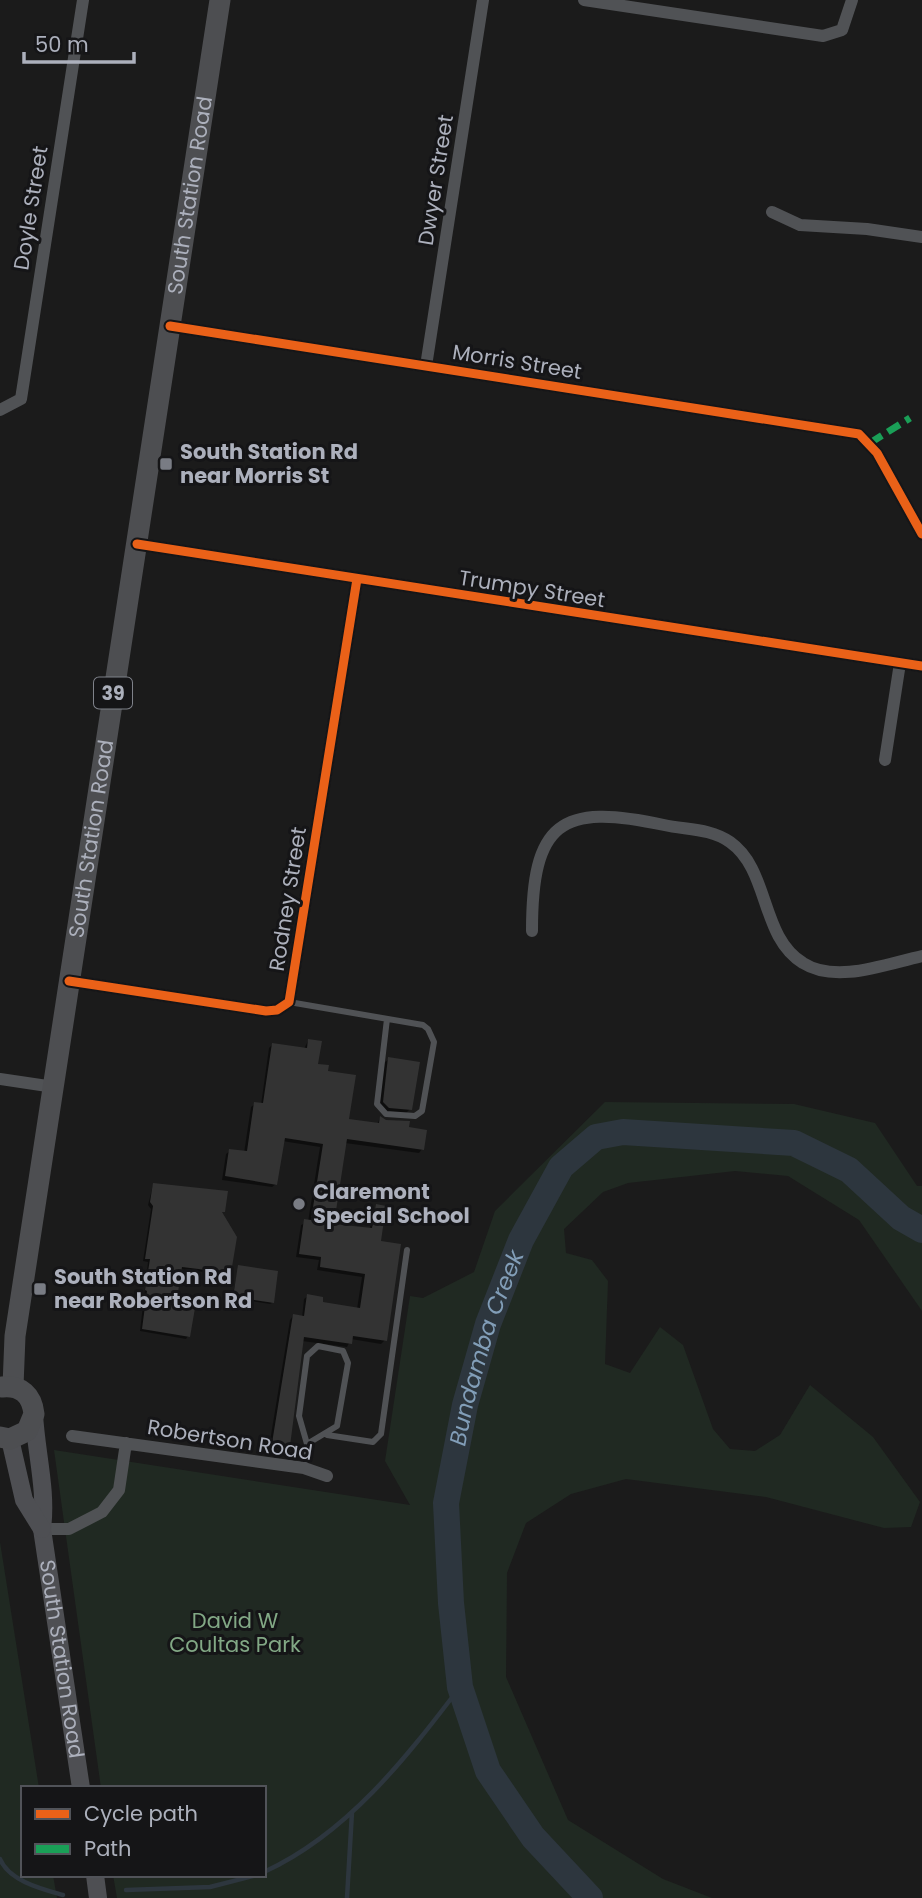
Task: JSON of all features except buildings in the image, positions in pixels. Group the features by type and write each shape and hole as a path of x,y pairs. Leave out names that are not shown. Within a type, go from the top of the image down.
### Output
{"main road":[{"name":"South Station Road","path":"81,1786 42,1529 46,1500 36,1449 34,1414 29,1396 6,1387 220,0"},
{"name":"South Station Road","path":"34,1414 27,1431 5,1438 24,1500 42,1529"},
{"path":"95,1877 98,1898"}],"street":[{"name":"Doyle Street","path":"0,410 21,399 83,0"},
{"name":"Dwyer Street","path":"426,366 483,0"},
{"path":"584,0 823,36 842,30 852,0"},
{"path":"772,212 800,225 867,229 922,237"},
{"name":"Morris Street","path":"170,326 859,434 877,453 922,534"},
{"name":"Trumpy Street","path":"137,544 922,667"},
{"name":"Rodney Street","path":"69,981 266,1012 276,1010 289,1002 357,579"},
{"path":"885,760 900,663"},
{"path":"532,931 532,895 545,844 572,821 592,815 613,815 714,833 731,842 749,866 788,953 815,969 831,972 922,956"},
{"path":"0,1079 54,1087"},
{"name":"Robertson Road","path":"72,1436 304,1468 327,1476"},
{"name":"Robertson Road","path":"42,1529 69,1529 102,1512 119,1490 126,1443"}],"lane":[{"path":"289,1002 387,1018 423,1025 433,1034 434,1042 422,1111 415,1116 386,1114 377,1104 387,1018"},
{"path":"327,1435 373,1441 381,1434 407,1250"},
{"path":"304,1468 307,1444 299,1416 307,1356 312,1350 324,1346 342,1351 348,1363 337,1426 327,1435 307,1444"}],"green space":[{"name":"David W Coultas Park","path":"605,1102 794,1104 875,1123 917,1186 922,1186 922,1311 859,1220 788,1176 735,1171 628,1183 603,1192 564,1229 566,1253 592,1260 608,1281 605,1364 630,1373 660,1327 683,1345 713,1429 730,1449 755,1451 780,1435 810,1385 873,1437 920,1502 911,1527 884,1528 766,1497 626,1479 571,1494 526,1523 507,1573 506,1677 568,1820 663,1879 712,1898 117,1898 113,1877 266,1877 266,1786 101,1786 54,1450 410,1505 385,1461 410,1296 423,1298 474,1272 495,1211"},
{"path":"0,1542 39,1786 21,1786 21,1877 53,1877 57,1898 0,1898"}],"waterway":[{"name":"Bundamba Creek","path":"590,1898 533,1837 488,1771 460,1687 451,1603 446,1503 465,1405 488,1324 521,1240 561,1167 596,1137 623,1132 794,1143 849,1170 901,1218 922,1230"},
{"path":"266,1871 322,1837 373,1792 418,1741 460,1687"},
{"path":"347,1898 352,1812"},
{"path":"0,1859 4,1867 18,1878 63,1895"},
{"path":"126,1890 210,1887 249,1877"}],"marked path":[{"path":"870,443 910,418"}],"cycle path":[{"path":"170,326 859,434 877,453 922,534"},
{"path":"137,544 922,666"},
{"path":"69,981 266,1011 277,1010 289,1002 357,579"}],"place":[{"name":"South Station Rd near Morris St","path":"166,464"},
{"name":"Claremont Special School","path":"299,1204"},
{"name":"South Station Rd near Robertson Rd","path":"40,1289"}]}
